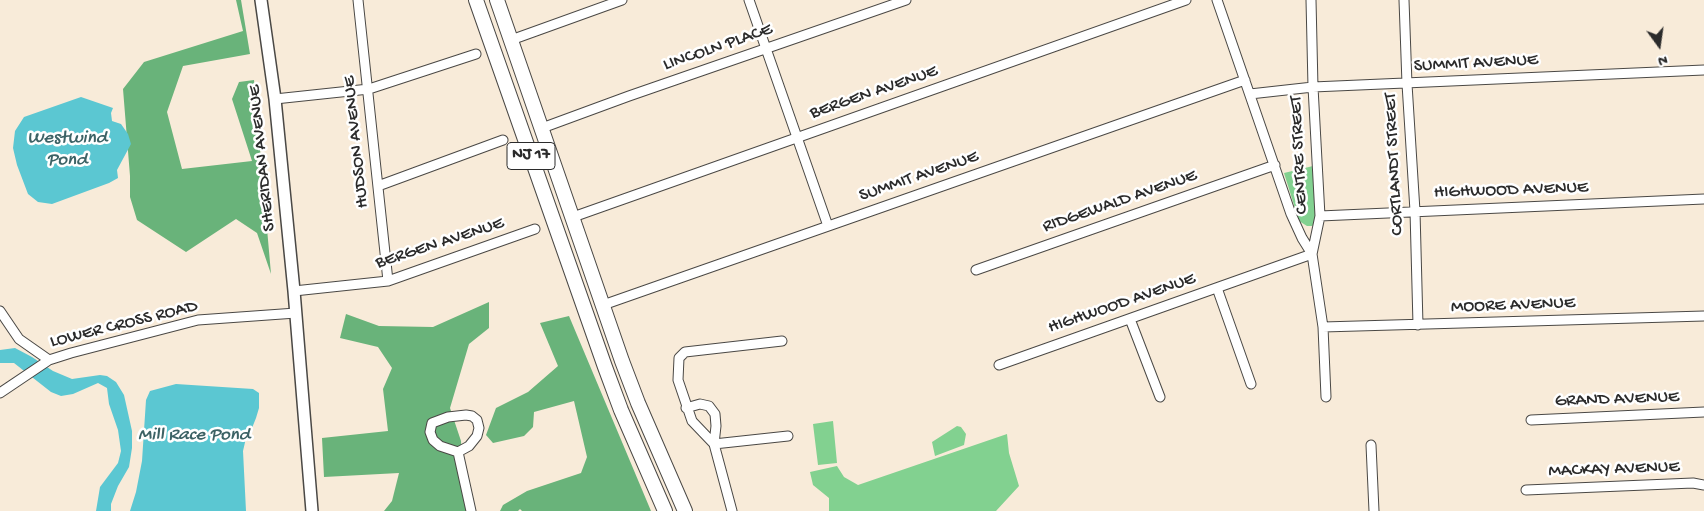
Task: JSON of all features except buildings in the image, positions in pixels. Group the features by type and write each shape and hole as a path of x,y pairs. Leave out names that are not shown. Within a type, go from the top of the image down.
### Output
{"highway":[{"name":"NJ 17","path":"476,0 609,376 666,511"},
{"name":"NJ 17","path":"497,0 638,403 685,511"}],"main road":[{"name":"SHERIDAN AVENUE","path":"261,0 275,99 294,291 312,511"}],"street":[{"name":"HUDSON AVENUE","path":"358,0 388,281"},
{"path":"511,40 622,0"},
{"path":"749,0 828,226"},
{"name":"LINCOLN PLACE","path":"542,128 906,0"},
{"name":"BERGEN AVENUE","path":"573,217 1186,0"},
{"path":"1217,0 1291,214 1312,254"},
{"name":"CENTRE STREET","path":"1311,0 1313,88 1320,216 1312,254 1323,327 1326,397"},
{"name":"CORTLANDT STREET","path":"1404,0 1415,211 1418,325"},
{"path":"275,99 369,89 476,54"},
{"name":"SUMMIT AVENUE","path":"1250,94 1313,88 1704,70"},
{"name":"SUMMIT AVENUE","path":"604,305 1244,80"},
{"path":"378,186 504,140"},
{"name":"RIDGEWALD AVENUE","path":"976,270 1274,165"},
{"name":"HIGHWOOD AVENUE","path":"1320,216 1704,199"},
{"name":"BERGEN AVENUE","path":"294,291 388,281 535,229"},
{"name":"HIGHWOOD AVENUE","path":"999,365 1312,254"},
{"path":"1217,288 1251,384"},
{"path":"0,311 19,339 46,362"},
{"name":"LOWER CROSS ROAD","path":"0,393 46,362 71,353 198,320 296,314"},
{"name":"MOORE AVENUE","path":"1323,327 1704,316"},
{"path":"1130,319 1160,397"},
{"path":"714,444 692,420 686,408 678,380 679,358 685,352 698,349 782,341"},
{"path":"686,408 700,404 713,409 716,426 714,444 732,511"},
{"name":"GRAND AVENUE","path":"1531,420 1704,412"},
{"path":"472,416 477,420 478,436 469,446 458,452 440,446 434,440 430,432 432,423 448,417 472,416"},
{"path":"714,444 788,436"},
{"path":"1371,445 1374,511"},
{"path":"458,452 471,511"},
{"name":"MACKAY AVENUE","path":"1526,490 1692,483 1704,485"}],"green space":[{"path":"236,0 241,0 250,54 183,66 167,112 182,169 252,161 232,99 239,82 254,80 271,274 257,233 236,219 186,252 137,220 130,197 123,89 144,62 243,31"},
{"path":"1313,166 1317,218 1312,226 1307,226 1299,221 1284,173"},
{"path":"489,302 489,328 469,344 450,408 461,441 463,482 468,511 384,511 392,501 399,473 324,477 322,438 388,431 383,389 392,368 378,347 340,338 346,314 379,326 433,327"},
{"path":"569,316 651,511 522,511 520,509 518,511 500,511 503,505 527,491 581,473 587,457 574,401 534,412 533,427 524,436 493,443 486,435 496,408 528,392 558,366 540,323"},
{"path":"833,421 837,463 818,465 813,424"},
{"path":"957,426 961,427 966,434 964,445 935,456 932,442"},
{"path":"1007,434 1009,453 1019,486 996,511 829,511 829,498 813,485 810,472 837,466 844,477 858,485"}],"water":[{"name":"Westwind Pond","path":"81,97 113,108 111,113 112,121 121,124 128,134 131,144 117,170 118,178 52,204 38,202 28,194 17,165 13,148 15,131 24,117"},
{"path":"15,348 53,371 72,379 100,375 107,376 116,382 124,395 132,431 132,448 129,467 118,486 111,504 111,511 96,511 100,487 118,463 121,451 118,430 109,404 107,388 98,383 73,394 61,396 51,392 14,363 0,363 0,350"},
{"name":"Mill Race Pond","path":"176,384 253,389 259,393 259,408 252,428 246,438 243,451 246,511 130,511 142,461 146,400 150,391"}]}
